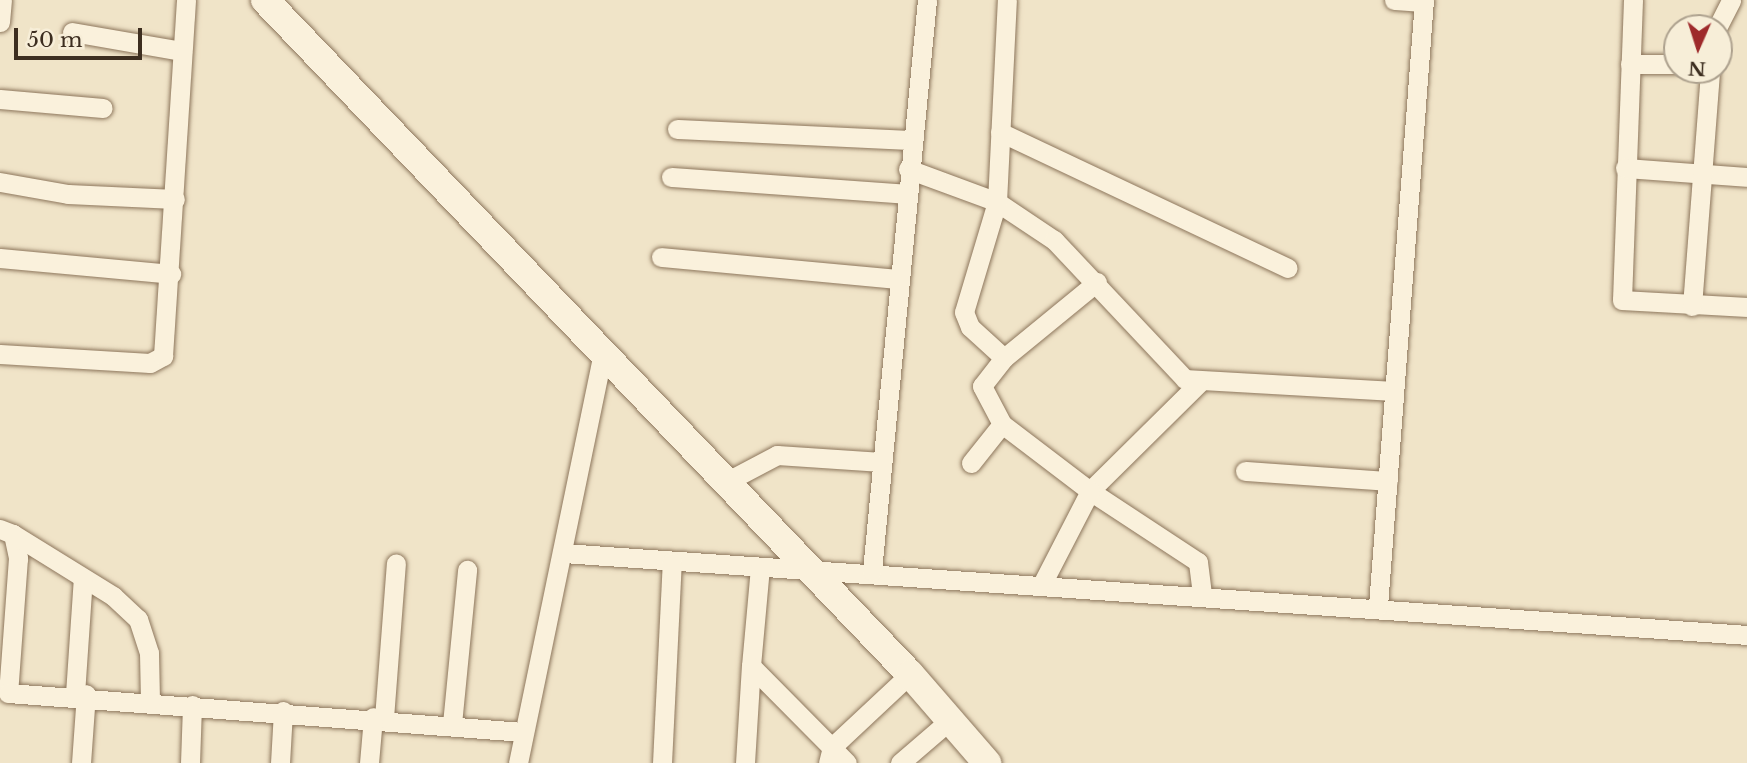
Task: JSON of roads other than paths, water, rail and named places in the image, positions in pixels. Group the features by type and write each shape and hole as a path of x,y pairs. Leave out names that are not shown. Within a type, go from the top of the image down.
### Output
{"street":[{"path":"0,22 2,0"},
{"path":"0,354 157,362 163,356 171,274 187,0"},
{"path":"265,0 602,358 910,674 987,763"},
{"path":"872,571 908,169 927,0"},
{"path":"1004,358 970,327 964,312 997,202 1007,0"},
{"path":"1378,606 1424,1 1394,0"},
{"path":"1633,0 1622,300 1747,307"},
{"path":"72,32 183,51"},
{"path":"1630,64 1663,64"},
{"path":"1692,306 1698,174 1708,84"},
{"path":"0,99 103,108"},
{"path":"677,128 911,140"},
{"path":"1000,132 1288,268"},
{"path":"1625,168 1747,177"},
{"path":"908,169 997,202 1054,240 1097,282 1179,375 1199,383 1394,391"},
{"path":"671,177 906,194"},
{"path":"0,182 68,194 175,199"},
{"path":"661,257 899,279"},
{"path":"0,258 171,274"},
{"path":"1097,282 1004,358 981,393 1002,424 1090,491 1198,562 1202,593"},
{"path":"518,763 602,358"},
{"path":"1041,586 1090,491 1199,383"},
{"path":"971,463 1002,424"},
{"path":"724,483 776,455 882,463"},
{"path":"1245,471 1388,481"},
{"path":"6,532 18,558 4,693 80,694 192,705 379,717 523,732"},
{"path":"6,532 83,578 138,619 149,653 150,700"},
{"path":"563,553 672,562 872,571 1041,586 1202,593 1747,635"},
{"path":"662,763 672,562"},
{"path":"369,763 379,717 396,563"},
{"path":"746,763 760,566"},
{"path":"452,724 467,570"},
{"path":"81,763 83,578"},
{"path":"751,666 830,755 847,763"},
{"path":"830,755 910,674"},
{"path":"190,763 192,705"},
{"path":"280,763 283,711"},
{"path":"900,763 950,720"}]}
